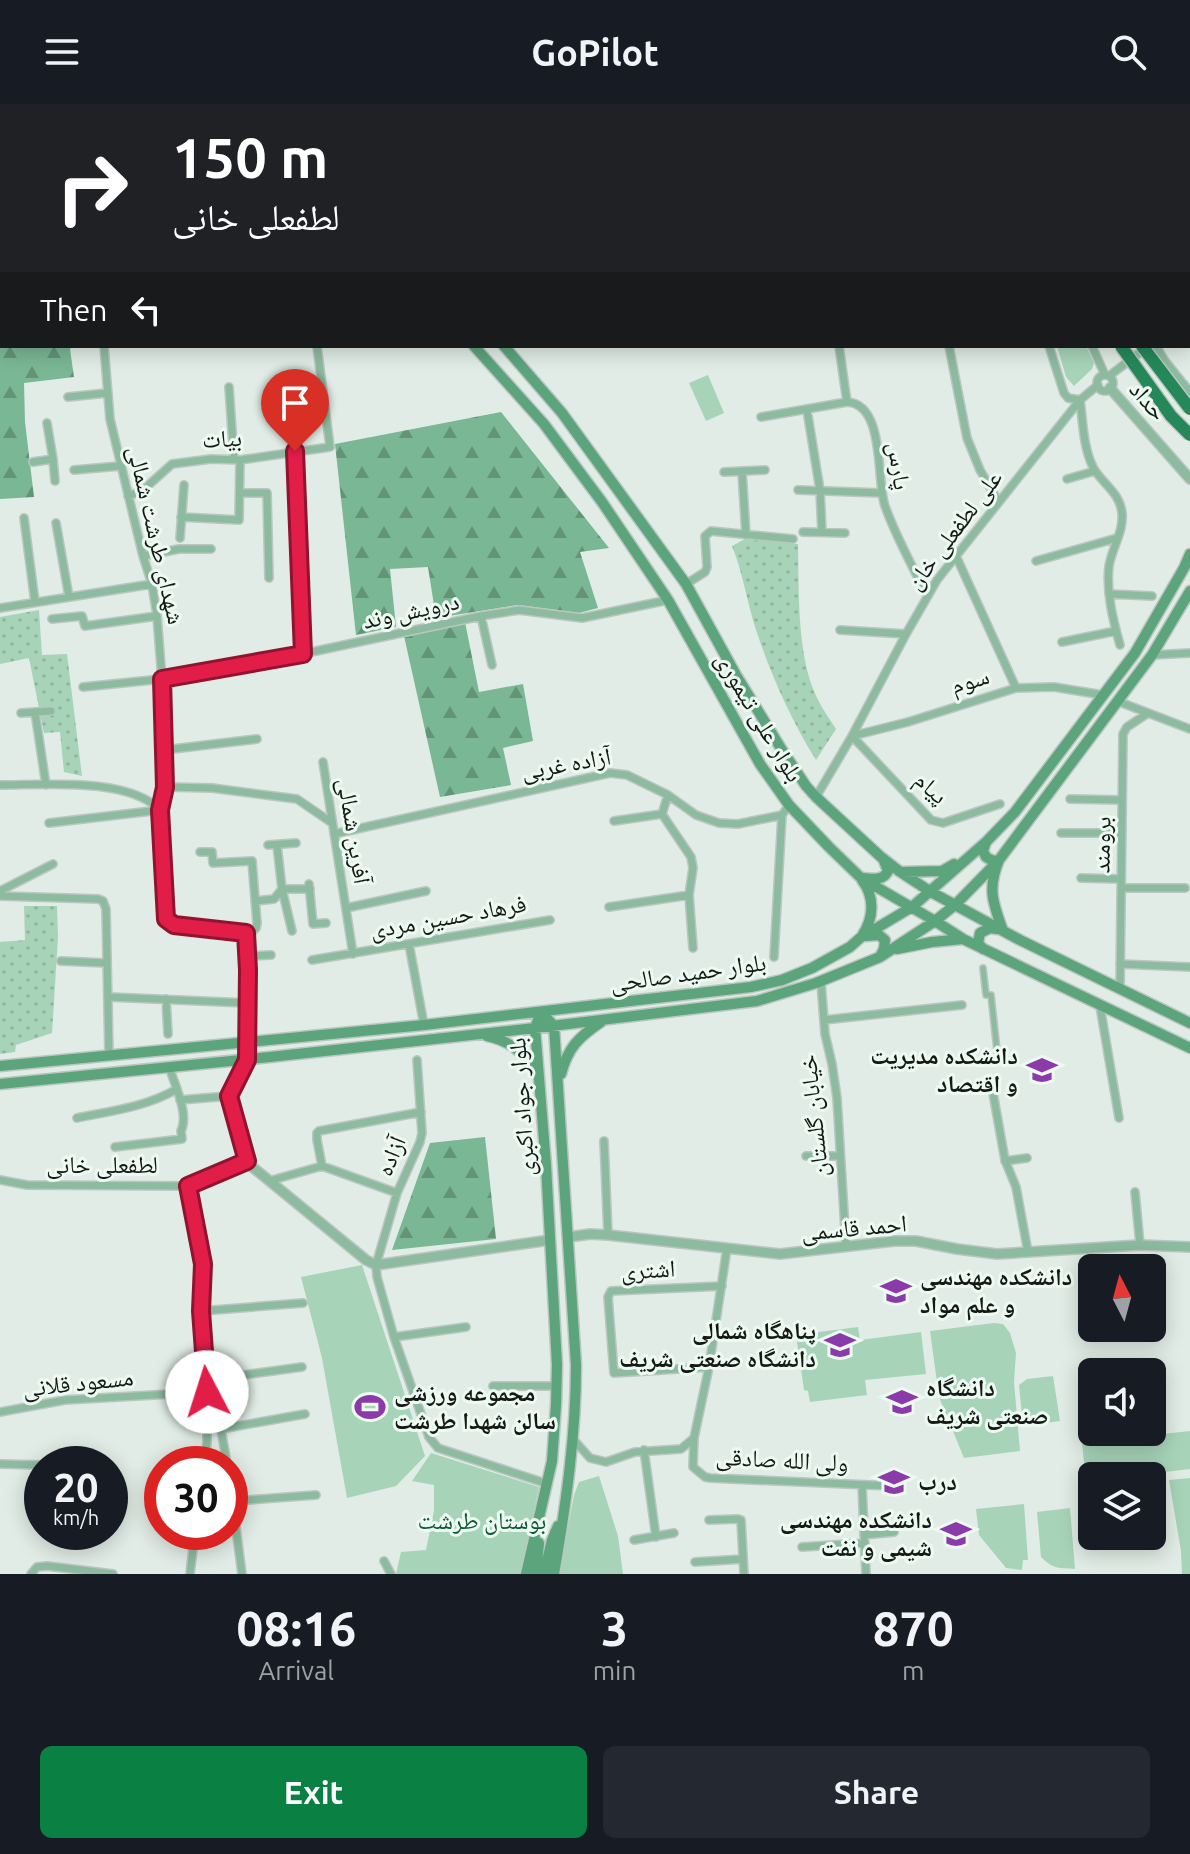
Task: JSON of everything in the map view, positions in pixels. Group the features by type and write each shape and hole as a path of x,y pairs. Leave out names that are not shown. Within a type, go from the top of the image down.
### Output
{"highway":[{"path":"1122,348 1171,416 1190,435"},
{"path":"1144,348 1190,409"}],"main road":[{"name":"بلوار علی تیموری","path":"476,348 544,424 602,502 668,600 760,764 789,805 829,847 861,878 986,952 1190,1048"},
{"name":"بلوار علی تیموری","path":"506,348 562,413 686,584 736,675 782,750 816,797 881,857 931,892 1190,1023"},
{"name":"بلوار حمید صالحی","path":"0,1066 424,1025 751,987 782,980 812,968 912,907 1015,812 1135,653 1190,554"},
{"name":"بلوار حمید صالحی","path":"0,1084 605,1020 757,1001 821,982 880,957 935,921 999,860 1152,655 1190,591"},
{"path":"986,842 984,855 993,861 999,860"},
{"path":"899,871 942,871 986,842"},
{"path":"861,878 880,879 885,876 888,871 881,857"},
{"path":"999,860 991,889 1003,931"},
{"path":"860,938 870,919 871,908 868,887 861,878"},
{"path":"986,952 978,943 980,933 990,928 1003,931"},
{"path":"860,938 883,937 885,945 880,957"},
{"path":"891,951 963,939"},
{"name":"بلوار جواد اکبری","path":"526,1574 548,1484 555,1437 557,1386 535,1028 541,1012 554,1026 576,1365 573,1439 554,1574"},
{"path":"481,1034 489,1032 492,1026 485,1018"},
{"path":"559,1083 571,1048 605,1020"},
{"path":"481,1034 515,1047 529,1060 539,1077"},
{"path":"247,1042 247,1060"},
{"path":"550,1240 569,1237"},
{"path":"536,1574 543,1505"},
{"path":"544,1574 552,1540 565,1510"}],"street":[{"name":"شهدای طرشت شمالی","path":"104,348 110,419 152,584 157,616 165,787 160,810 164,913 169,923 246,933"},
{"name":"بیات","path":"128,496 142,491 172,464 211,459 237,460 330,447 317,348"},
{"path":"761,417 847,402 839,348"},
{"path":"949,348 967,438 980,470 998,501"},
{"path":"1050,348 1064,393 1068,398 1080,400 1087,449 1095,471 1120,503 1122,516 1109,565 1109,594 1120,645"},
{"path":"1093,348 1107,376 1112,383 1110,388 1102,390 1098,378 1107,376 1146,348"},
{"path":"1157,348 1190,392"},
{"name":"علی لطفعلی خان","path":"816,797 927,595 1080,400 1098,385"},
{"path":"181,517 239,520 240,493 229,387"},
{"name":"حداد","path":"1110,388 1189,481"},
{"path":"68,397 107,393"},
{"name":"پارس","path":"847,402 853,402 863,409 874,431 884,505 927,595"},
{"path":"807,410 820,490 822,532"},
{"path":"47,423 55,481"},
{"path":"295,451 303,654"},
{"path":"33,462 53,459"},
{"path":"74,470 120,466"},
{"path":"724,472 765,470"},
{"path":"742,471 746,535"},
{"path":"1067,479 1095,471"},
{"path":"180,538 184,485"},
{"path":"798,490 882,493"},
{"path":"240,493 267,493 269,578"},
{"path":"24,518 35,602"},
{"path":"56,523 69,597"},
{"path":"686,584 705,572 705,536 711,531 793,539"},
{"path":"803,532 845,533"},
{"path":"1036,561 1117,538"},
{"path":"143,556 179,549 211,549"},
{"path":"956,556 1016,688"},
{"path":"0,608 152,584"},
{"path":"1109,594 1152,596"},
{"name":"درویش‌ وند","path":"83,687 162,679 519,610 582,618 668,600"},
{"path":"52,619 82,616 85,626 157,616"},
{"path":"481,616 492,665"},
{"path":"840,630 906,634"},
{"path":"1062,642 1116,631"},
{"path":"1152,655 1190,653"},
{"name":"سوم","path":"852,736 1016,688 1054,687 1103,695"},
{"path":"1117,701 1190,729"},
{"path":"21,713 51,711"},
{"path":"35,712 46,785"},
{"name":"برومند","path":"1120,990 1123,734 1127,727 1148,713"},
{"name":"پیام","path":"852,736 931,820 943,823 1000,804"},
{"path":"164,750 257,739"},
{"name":"آفرین شمالی","path":"323,762 353,954"},
{"name":"آزاده غربی","path":"334,834 598,774 618,773 668,795 696,815 726,825 782,815"},
{"path":"0,785 102,787 144,797 160,810"},
{"path":"165,787 212,788 297,799 332,823"},
{"path":"662,814 668,795"},
{"path":"1070,799 1122,800"},
{"path":"774,957 782,815 789,805"},
{"path":"49,823 160,810"},
{"path":"614,821 662,814"},
{"path":"662,814 691,857 693,868 689,895 693,948"},
{"path":"1061,833 1122,833"},
{"path":"292,931 273,845 296,843"},
{"path":"200,852 212,852 213,863 252,861 256,928 246,933 247,1042"},
{"path":"0,893 53,864"},
{"path":"1081,878 1185,888"},
{"path":"255,901 274,899 282,889 309,886 313,924 326,923"},
{"path":"346,908 426,891"},
{"path":"0,893 103,901 106,909 109,1055"},
{"path":"609,907 689,895"},
{"name":"فرهاد حسین مردی","path":"312,960 550,920"},
{"path":"409,944 424,1025"},
{"path":"247,956 271,955"},
{"path":"61,961 106,963"},
{"path":"1120,964 1190,967"},
{"path":"983,968 986,995 991,995 998,1060"},
{"name":"خیابان گلستان","path":"821,982 825,1034 837,1098 846,1246"},
{"path":"109,997 247,1003"},
{"path":"166,999 168,1034"},
{"path":"824,1020 962,1005"},
{"path":"1100,1006 1119,1118"},
{"path":"247,1060 229,1096 247,1161 366,1260 376,1265 550,1240"},
{"name":"آزاده","path":"376,1265 397,1193 422,1138 417,1060"},
{"path":"115,1147 182,1139 184,1126 180,1100 169,1067"},
{"path":"77,1118 149,1102 177,1089"},
{"path":"993,1093 1005,1161 1014,1181 1028,1252"},
{"path":"180,1100 229,1096"},
{"path":"322,1166 317,1140 319,1131 421,1112"},
{"path":"604,1141 608,1235"},
{"path":"806,1156 839,1156"},
{"path":"1005,1161 1027,1158"},
{"name":"لطفعلی خانی","path":"0,1180 27,1185 188,1186 247,1161"},
{"path":"269,1181 322,1166 397,1193"},
{"path":"188,1186 203,1264 201,1311 207,1392 207,1446"},
{"path":"1135,1192 1140,1245"},
{"name":"احمد قاسمی","path":"569,1237 608,1235 792,1254 894,1241 916,1241 997,1254 1140,1245 1190,1247"},
{"name":"ولی الله صادقی","path":"727,1248 709,1367 694,1438 693,1467 705,1477 862,1485 866,1574"},
{"path":"376,1265 394,1337 429,1437 438,1448 548,1484"},
{"name":"اشتری","path":"709,1367 614,1373 608,1297 611,1291 722,1286"},
{"path":"201,1311 303,1303"},
{"path":"394,1337 466,1327"},
{"path":"206,1380 302,1367"},
{"path":"493,1386 557,1386"},
{"path":"207,1392 224,1446"},
{"name":"مسعود قلانی","path":"0,1412 65,1400 207,1392"},
{"path":"221,1429 305,1414"},
{"path":"573,1439 585,1454 601,1462 644,1450 681,1449 694,1438"},
{"path":"644,1450 656,1537"},
{"path":"0,1464 24,1465"},
{"path":"862,1485 892,1486"},
{"path":"248,1500 316,1495"},
{"path":"709,1520 741,1520 744,1574"},
{"path":"802,1547 894,1532"},
{"path":"634,1540 674,1533"},
{"path":"190,1574 193,1550"},
{"path":"239,1550 242,1574"},
{"path":"695,1562 743,1559"},
{"path":"384,1561 391,1574"},
{"path":"31,1574 37,1567 47,1566 113,1574"}],"green space":[{"path":"0,348 71,348 74,377 24,383 25,422 34,497 0,499"},
{"path":"1058,348 1087,348 1094,363 1092,369 1074,386 1066,377"},
{"path":"708,375 724,413 706,421 689,383"},
{"path":"501,412 609,548 580,552 598,608 579,613 518,605 436,618 428,567 390,569 396,627 356,635 335,444"},
{"path":"747,538 798,544 800,616 807,670 817,697 836,729 816,760 782,697 756,630 732,546"},
{"path":"39,610 42,655 67,654 82,776 64,772 60,732 44,733 29,658 0,664 0,617"},
{"path":"465,622 479,692 523,684 533,741 503,748 511,785 440,797 404,636"},
{"path":"24,906 57,906 52,1033 16,1045 15,1052 0,1054 0,942 25,940"},
{"path":"485,1137 496,1239 392,1250 430,1143"},
{"name":"مجموعه ورزشی سالن شهدا طرشت","path":"362,1265 425,1456 396,1486 347,1498 322,1358 301,1277"},
{"path":"1003,1324 1010,1333 1016,1353 1014,1382 1020,1451 964,1458 939,1397 930,1331"},
{"path":"858,1327 860,1340 921,1332 926,1374 865,1380 867,1395 810,1402 808,1391 804,1390 796,1335"},
{"path":"1053,1376 1060,1421 1023,1426 1019,1385 1027,1379"},
{"path":"1190,1431 1190,1469 1166,1472 1166,1462 1084,1462 1082,1446 1166,1446 1166,1434"},
{"name":"بوستان طرشت","path":"431,1453 539,1487 521,1574 396,1574 401,1552 426,1550 434,1511 434,1485 412,1481"},
{"path":"599,1476 618,1536 623,1574 559,1574 579,1482"},
{"path":"1190,1478 1190,1574 1182,1574 1169,1480"},
{"path":"1024,1504 1028,1560 1023,1560 1022,1570 1006,1568 979,1535 976,1509"},
{"path":"1070,1508 1075,1569 1056,1567 1041,1557 1037,1512"}],"place":[{"name":"دانشکده مدیریت و اقتصاد","path":"1042,1070"},
{"name":"دانشکده مهندسی و علم مواد","path":"896,1291"},
{"name":"پناهگاه شمالی دانشگاه صنعتی شریف","path":"840,1345"},
{"name":"دانشگاه صنعتی شریف","path":"902,1402"},
{"name":"مجموعه ورزشی سالن شهدا طرشت","path":"370,1407"},
{"name":"درب","path":"894,1482"},
{"name":"دانشکده مهندسی شیمی و نفت","path":"956,1534"}],"route":[{"path":"207,1392 201,1311 204,1272 188,1186 247,1161 229,1096 247,1060 246,933 174,925 169,923 164,913 160,810 165,787 162,679 303,654 295,451"}]}
